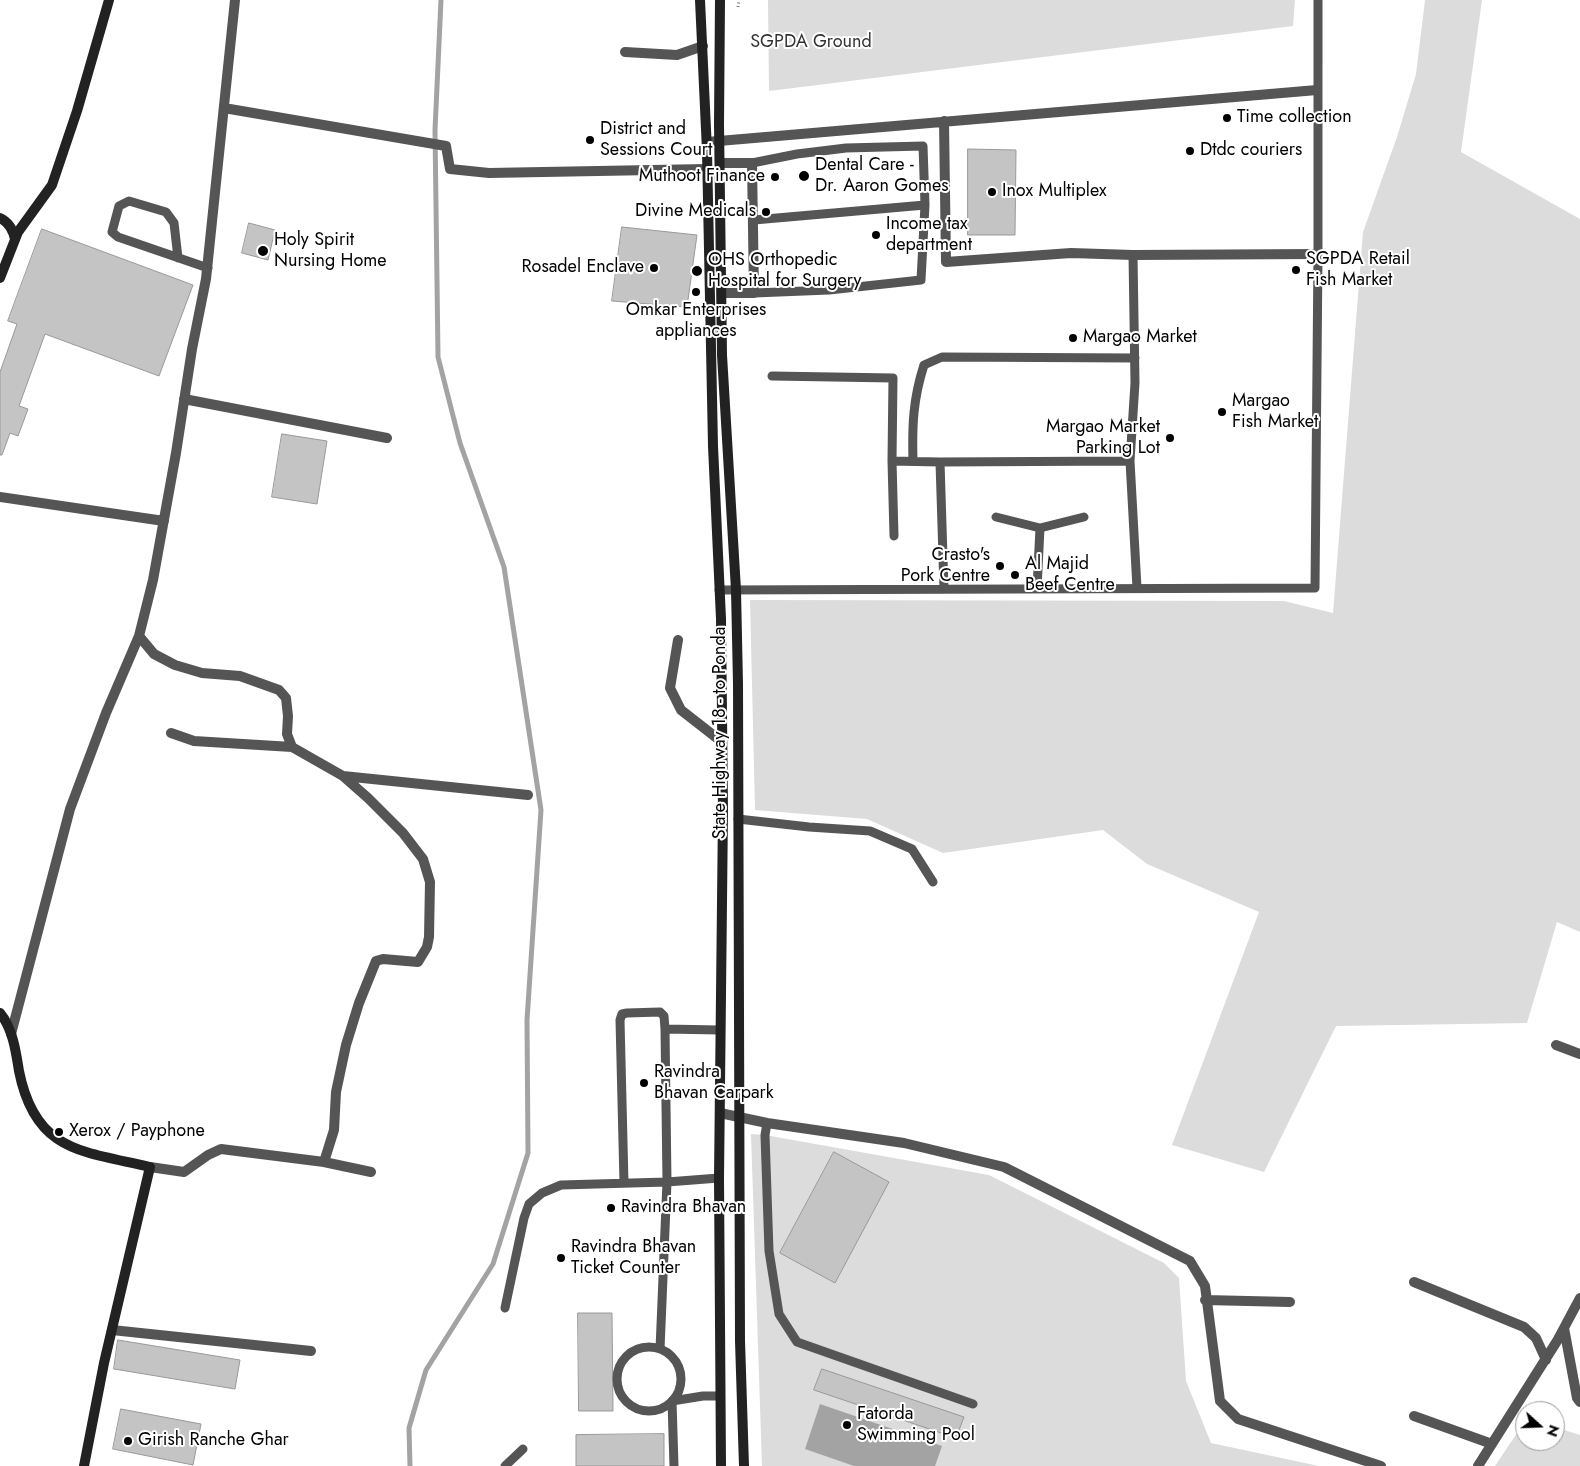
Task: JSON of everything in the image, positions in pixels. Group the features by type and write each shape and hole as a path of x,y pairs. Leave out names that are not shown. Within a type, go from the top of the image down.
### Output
{"main road":[{"path":"0,278 18,232 52,185 77,111 109,0"},
{"name":"State Highway 18 - to Ponda","path":"700,0 707,169 713,446 720,590 722,742 719,1178 721,1466"},
{"name":"State Highway 18 - to Ponda","path":"720,0 719,124 722,355 736,590 738,684 738,1118 740,1341 744,1466"},
{"path":"0,218 12,228 16,239"},
{"path":"0,1013 11,1034 26,1097 36,1117 48,1132 71,1148 150,1167 112,1330 84,1466"}],"street":[{"path":"11,1034 70,809 106,713 138,636 153,580 192,349 208,268 235,0"},
{"path":"625,52 677,55 703,46"},
{"path":"706,142 1317,90"},
{"path":"224,108 446,146 450,169 489,173 707,169"},
{"path":"944,121 946,262 1071,253 1133,255 1318,254"},
{"path":"720,163 752,163 754,220 754,293 722,293"},
{"path":"184,399 387,438"},
{"path":"0,497 164,521"},
{"path":"138,636 154,654 175,665 202,673 240,676 278,690 286,698 287,734 292,747"},
{"path":"678,640 670,688 681,710 722,742"},
{"path":"171,733 194,741 292,747 344,776 403,833 423,859 430,882 430,922 427,947 418,962 383,959 376,961 346,1045 336,1092 334,1130 324,1162"},
{"path":"344,776 528,795"},
{"path":"1556,1045 1580,1054"},
{"path":"720,1113 767,1124 904,1144 1004,1167 1190,1261 1205,1286 1205,1300 1220,1402 1238,1419 1382,1466"},
{"path":"150,1167 184,1172 208,1155 221,1149 324,1162 371,1172"},
{"path":"1414,1282 1524,1327 1536,1338 1546,1360"},
{"path":"1478,1466 1546,1360 1580,1298"},
{"path":"1205,1300 1290,1302"},
{"path":"1564,1328 1577,1398 1580,1402"},
{"path":"112,1330 312,1351"},
{"path":"1414,1416 1492,1444"}],"lane":[{"path":"720,590 1315,588 1318,0"},
{"path":"752,163 797,154 846,148 923,146 925,205 920,280 829,290 754,293"},
{"path":"178,258 174,223 166,212 129,201 120,206 112,232 118,237 178,258 208,268"},
{"path":"754,220 925,205"},
{"path":"1133,255 1135,382 1130,461 1137,588"},
{"path":"913,461 912,416 918,381 924,365 932,361 942,357 1135,358"},
{"path":"772,376 893,378 892,461 894,536"},
{"path":"892,461 1130,461"},
{"path":"940,462 944,589"},
{"path":"996,517 1040,528 1084,517"},
{"path":"1037,589 1040,528"},
{"path":"738,820 870,831 912,849 933,882"},
{"path":"624,1183 620,1020 622,1014 626,1013 660,1012 664,1016 665,1029 667,1182 660,1349"},
{"path":"665,1029 720,1030"},
{"path":"767,1124 765,1135 769,1251 779,1314 797,1342 973,1404"},
{"path":"505,1308 524,1218 530,1204 542,1193 561,1185 667,1182 719,1178"},
{"path":"639,1348 660,1349 669,1354 676,1362 680,1371 679,1387 672,1401 654,1411 633,1407 619,1391 617,1381 618,1370 622,1361 639,1348"},
{"path":"672,1401 704,1396 720,1396"},
{"path":"672,1401 674,1466"},
{"path":"505,1466 523,1450"}],"path":[{"path":"738,7 739,0"}],"green space":[{"name":"SGPDA Ground","path":"768,0 1295,0 1293,26 769,91"},
{"path":"1425,0 1482,0 1461,152 1580,219 1580,932 1557,922 1527,1023 1336,1026 1264,1172 1172,1145 1259,912 1147,864 1103,830 943,853 867,819 755,810 750,600 1284,601 1333,613 1363,232 1397,137 1416,74"},
{"path":"751,1134 989,1175 1164,1263 1179,1278 1186,1381 1211,1443 1319,1466 762,1466"},
{"path":"1565,1430 1580,1435 1580,1466 1495,1466 1515,1436 1515,1451 1565,1451"}],"shaded area":[{"name":"Fatorda Swimming Pool","path":"820,1404 942,1446 935,1466 854,1466 805,1449"}],"building":[{"name":"Inox Multiplex","path":"968,149 1016,150 1015,235 968,235"},
{"path":"249,223 275,230 268,260 242,253"},
{"name":"Rosadel Enclave","path":"622,227 697,235 687,307 612,301"},
{"path":"42,229 193,285 159,376 45,334 19,406 28,409 18,436 10,433 2,455 0,455 0,372 17,324 8,321"},
{"path":"282,434 327,441 317,504 272,497"},
{"path":"834,1152 889,1182 835,1283 780,1253"},
{"path":"578,1313 612,1313 613,1411 579,1411"},
{"path":"118,1340 240,1360 235,1389 114,1369"},
{"path":"822,1369 964,1417 956,1438 814,1390"},
{"path":"121,1409 201,1424 193,1465 113,1449"},
{"path":"664,1434 664,1466 576,1466 576,1435"}],"waterway":[{"path":"410,1466 409,1428 426,1370 493,1264 528,1153 527,1020 541,810 504,567 460,443 438,357 435,130 441,0"}],"place":[{"name":"Time collection","path":"1227,118"},
{"name":"District and Sessions Court","path":"590,140"},
{"name":"Dtdc couriers","path":"1190,151"},
{"name":"Dental Care - Dr. Aaron Gomes","path":"804,176"},
{"name":"Muthoot Finance","path":"775,177"},
{"name":"Inox Multiplex","path":"992,192"},
{"name":"Divine Medicals","path":"766,212"},
{"name":"Income tax department","path":"876,235"},
{"name":"Holy Spirit Nursing Home","path":"263,251"},
{"name":"Rosadel Enclave","path":"654,268"},
{"name":"SGPDA Retail Fish Market","path":"1296,270"},
{"name":"OHS Orthopedic Hospital for Surgery","path":"697,271"},
{"name":"Omkar Enterprises appliances","path":"696,292"},
{"name":"Margao Market","path":"1073,338"},
{"name":"Margao Fish Market","path":"1222,412"},
{"name":"Margao Market Parking Lot","path":"1170,438"},
{"name":"Crasto's Pork Centre","path":"1000,566"},
{"name":"Al Majid Beef Centre","path":"1015,575"},
{"name":"Ravindra Bhavan Carpark","path":"644,1083"},
{"name":"Xerox / Payphone","path":"59,1132"},
{"name":"Ravindra Bhavan","path":"611,1208"},
{"name":"Ravindra Bhavan Ticket Counter","path":"561,1258"},
{"name":"Fatorda Swimming Pool","path":"847,1425"},
{"name":"Girish Ranche Ghar","path":"128,1441"}]}
